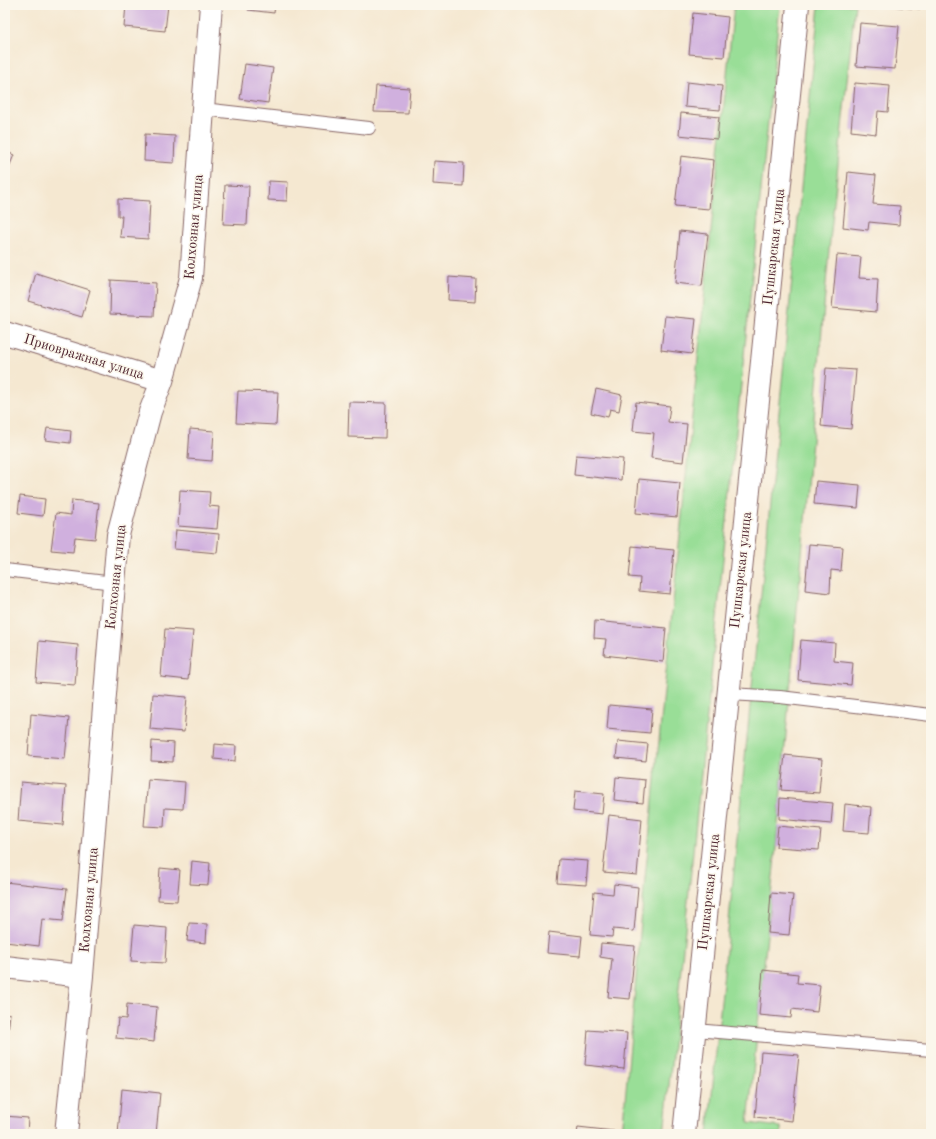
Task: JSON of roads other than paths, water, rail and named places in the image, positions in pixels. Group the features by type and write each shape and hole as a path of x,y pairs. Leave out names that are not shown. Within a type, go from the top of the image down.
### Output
{"street":[{"name":"Колхозная улица","path":"66,1134 82,976 118,535 150,412 162,381 191,278 202,109 211,5"},
{"name":"Пушкарская улица","path":"684,1134 798,5"},
{"name":"Приовражная улица","path":"5,333 162,381"},
{"path":"5,967 82,976"}],"lane":[{"path":"202,109 369,128"},
{"path":"5,570 114,583"},
{"path":"729,694 780,697 931,715"},
{"path":"694,1030 931,1050"}]}
